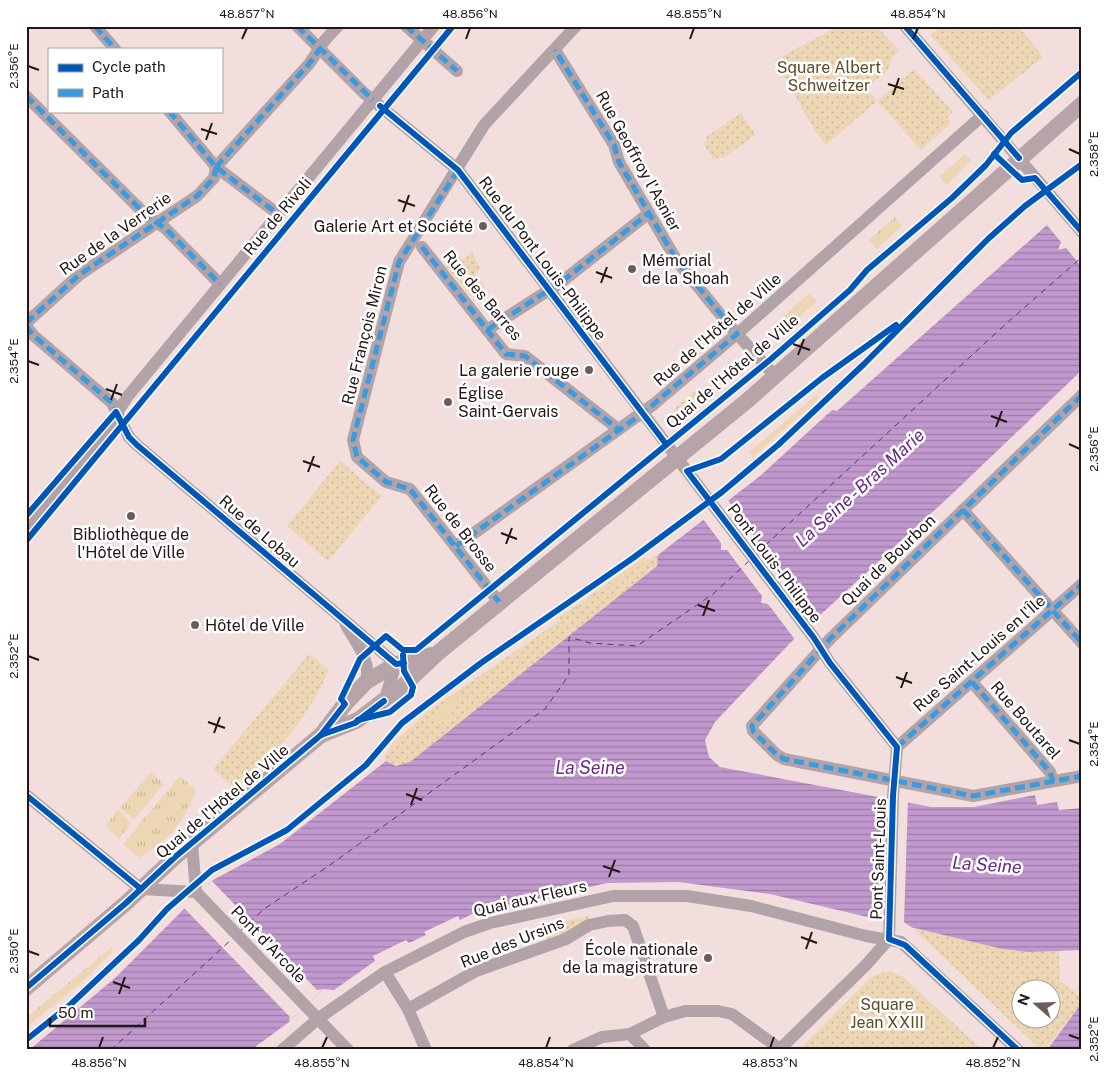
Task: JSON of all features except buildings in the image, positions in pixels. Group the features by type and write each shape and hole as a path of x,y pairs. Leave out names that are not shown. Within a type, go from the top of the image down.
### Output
{"main road":[{"name":"Quai de l'Hôtel de Ville","path":"321,735 355,723 384,701 499,602 775,376 1082,104"},
{"name":"Quai de l'Hôtel de Ville","path":"26,988 321,735 345,704 366,682 396,664 414,662 439,652"}],"street":[{"path":"95,26 114,48"},
{"name":"Rue du Pont Louis-Philippe","path":"297,26 319,50 376,103 458,170 677,458"},
{"name":"Rue de la Verrerie","path":"26,322 80,275 197,196 214,178 216,167 309,64 325,40 338,26"},
{"path":"406,26 457,71"},
{"name":"Rue de Rivoli","path":"26,530 91,452 116,412 278,214 376,103 434,26"},
{"name":"Rue François Miron","path":"353,440 399,262 419,242 484,125 576,26"},
{"path":"905,26 1082,232"},
{"name":"Rue Geoffroy l'Asnier","path":"555,50 614,145 619,162 677,261 737,334 775,376"},
{"path":"26,96 148,217 165,228 220,284"},
{"path":"170,112 216,167 278,214"},
{"name":"Rue de l'Hôtel de Ville","path":"456,546 643,413 737,334 983,115"},
{"path":"487,330 550,289 649,213"},
{"name":"Rue des Barres","path":"419,242 506,354 525,356 618,429"},
{"name":"Rue de Lobau","path":"26,326 33,336 112,403 129,437 137,445 396,664"},
{"name":"Quai de Bourbon","path":"1082,395 963,510 818,644 753,724 753,731 777,755 784,759 894,785 916,784 973,796 1082,776"},
{"name":"Rue de Brosse","path":"353,440 357,457 386,482 410,489 499,602"},
{"name":"Pont Louis-Philippe","path":"677,458 897,747"},
{"path":"963,510 1082,642"},
{"name":"Rue Saint-Louis en l'Île","path":"897,747 1082,584"},
{"name":"Rue de Lobau","path":"342,618 367,664 368,674 366,682"},
{"path":"384,701 396,664"},
{"name":"Rue Boutarel","path":"972,682 1050,772 1053,781"},
{"name":"Pont Saint-Louis","path":"889,939 897,747"},
{"path":"26,795 141,888 196,892 192,844"},
{"name":"Pont d'Arcole","path":"196,892 348,1050"},
{"name":"Quai aux Fleurs","path":"282,1050 319,1018 385,972 476,927 613,896 687,896 752,906 866,936 889,939 906,945 1018,1050"},
{"name":"Rue des Ursins","path":"408,1009 476,971 566,939 590,925 608,920 625,920 631,922 664,1017"},
{"path":"573,1050 602,1037 630,1034 664,1017 685,1011 728,1012 780,1049 889,939"},
{"path":"385,972 408,1009 426,1050"},
{"path":"630,1034 645,1050"}],"green space":[{"name":"Square Albert Schweitzer","path":"839,26 877,26 899,51 891,59 888,70 866,88 877,101 826,145 817,134 775,60"},
{"path":"942,26 1018,26 1041,54 1041,57 1043,57 989,100 930,35"},
{"path":"914,69 953,112 947,118 951,123 921,150 877,101"},
{"path":"741,113 756,135 723,158 719,157 714,160 703,143 707,140 706,137"},
{"path":"965,154 971,160 947,185 939,177"},
{"path":"895,217 902,226 877,249 869,240"},
{"path":"472,252 480,269 475,274 485,287 471,297 444,264 457,254 463,260"},
{"path":"809,293 817,301 779,336 772,327"},
{"path":"729,363 737,374 681,420 673,410 699,388 702,392 726,373 723,369"},
{"path":"816,395 819,398 753,457 749,452"},
{"path":"340,461 382,496 328,561 287,526"},
{"path":"655,555 658,556 657,566 438,742 409,763 402,765 386,761 385,755 393,743 427,712"},
{"path":"644,557 649,564 568,627 559,618"},
{"path":"309,654 329,670 311,705 289,736 263,763 232,786 213,769"},
{"path":"458,696 450,716 439,725 434,722 441,706"},
{"path":"151,772 164,784 134,820 120,808"},
{"path":"180,776 196,790 191,803 175,829 161,843 140,858 123,844"},
{"path":"118,810 131,823 119,839 105,826"},
{"path":"588,916 589,920 570,933 548,941 543,926"},
{"path":"914,929 1016,951 1059,951 1060,978 1010,978 1010,1020"},
{"path":"112,947 113,951 78,986 26,1027 26,1018"},
{"name":"Square Jean XXIII","path":"887,971 903,977 982,1050 799,1050 871,977"},
{"path":"1060,981 1082,998 1082,1003 1045,1050 1041,1050 1018,1028 1060,1028"}],"water":[{"name":"La Seine","path":"1082,194 1082,370 951,495 794,639 715,722 705,740 709,757 720,767 931,807 974,807 1035,795 1037,805 1057,802 1059,810 1082,808 1082,950 1028,952 1003,949 770,894 679,882 607,883 474,913 460,920 458,916 424,932 426,935 409,943 406,940 373,956 375,961 334,990 323,989 289,1022 251,1050 29,1050 115,978 213,880 280,844 386,761 396,766 410,762 657,566 658,555 760,476 832,410 837,411"},
{"path":"1081,1004 1082,1050 1047,1050"}],"pier":[{"path":"1079,192 1082,195 1082,267 1066,248 1058,250 1061,242 1045,223"},
{"path":"728,500 746,525 752,526 752,533 786,580 793,580 792,587 818,619 796,641 768,604 761,603 762,596 727,550 721,550 721,543 703,519"},
{"path":"882,795 908,800 904,922 914,929 864,918 877,915"},
{"path":"212,881 317,990 323,989 289,1022 290,1017 184,908"}],"ferry route":[{"path":"757,553 1008,322 1082,257"},
{"path":"241,930 264,909 330,865 545,709 569,675 569,637 590,643 637,646 713,594 749,561"},
{"path":"111,1050 233,938"}],"marked path":[{"path":"95,26 114,48"},
{"path":"297,26 373,100"},
{"path":"406,26 457,71"},
{"path":"216,167 309,64 319,50"},
{"path":"456,546 643,413 737,334 677,261 619,162 614,145 555,50"},
{"path":"26,96 148,217 165,228 220,284"},
{"path":"170,112 216,167 278,214"},
{"path":"26,323 79,275 197,196 214,178 216,167"},
{"path":"458,170 399,262 353,440 357,457 386,482 410,489 499,602"},
{"path":"487,330 560,283 649,213"},
{"path":"422,247 506,354 525,356 618,429"},
{"path":"26,326 33,335 112,403 116,412"},
{"path":"1082,395 830,639 752,726 753,731 777,755 784,759 973,796 1082,776"},
{"path":"963,510 1082,643"},
{"path":"897,747 1082,584"},
{"path":"972,682 1050,772 1053,781"}],"cycle path":[{"path":"26,541 453,26"},
{"path":"905,26 1019,158"},
{"path":"26,988 126,903 175,857 321,735 345,704 341,699 360,659 386,636 403,650 416,650 771,359 850,290 867,270 952,198 986,165 1011,133 1082,72"},
{"path":"380,106 458,170 666,444"},
{"path":"994,154 1022,180 1035,178 1082,232"},
{"path":"26,1040 71,1004 139,940 167,909 212,870 287,830 366,765 402,723 481,663 633,558 722,492 778,445 864,364 988,239 1025,206 1082,164"},
{"path":"896,325 822,378 721,459 687,471 814,638 830,663 897,747 893,796 889,939 905,945 1018,1050"},
{"path":"26,516 116,412 129,437 137,445 396,664 404,663"},
{"path":"358,720 390,712 411,695 413,687 404,671 403,655"},
{"path":"321,735 355,723 384,701"},
{"path":"26,795 141,889"}],"place":[{"name":"Galerie Art et Société","path":"483,226"},
{"name":"Mémorial de la Shoah","path":"632,269"},
{"name":"La galerie rouge","path":"589,370"},
{"name":"Église Saint-Gervais","path":"448,402"},
{"name":"Bibliothèque de l'Hôtel de Ville","path":"131,516"},
{"name":"Hôtel de Ville","path":"195,625"},
{"name":"École nationale de la magistrature","path":"708,958"}],"water label":[{"name":"La Seine - Bras Marie","path":"860,488"}]}
